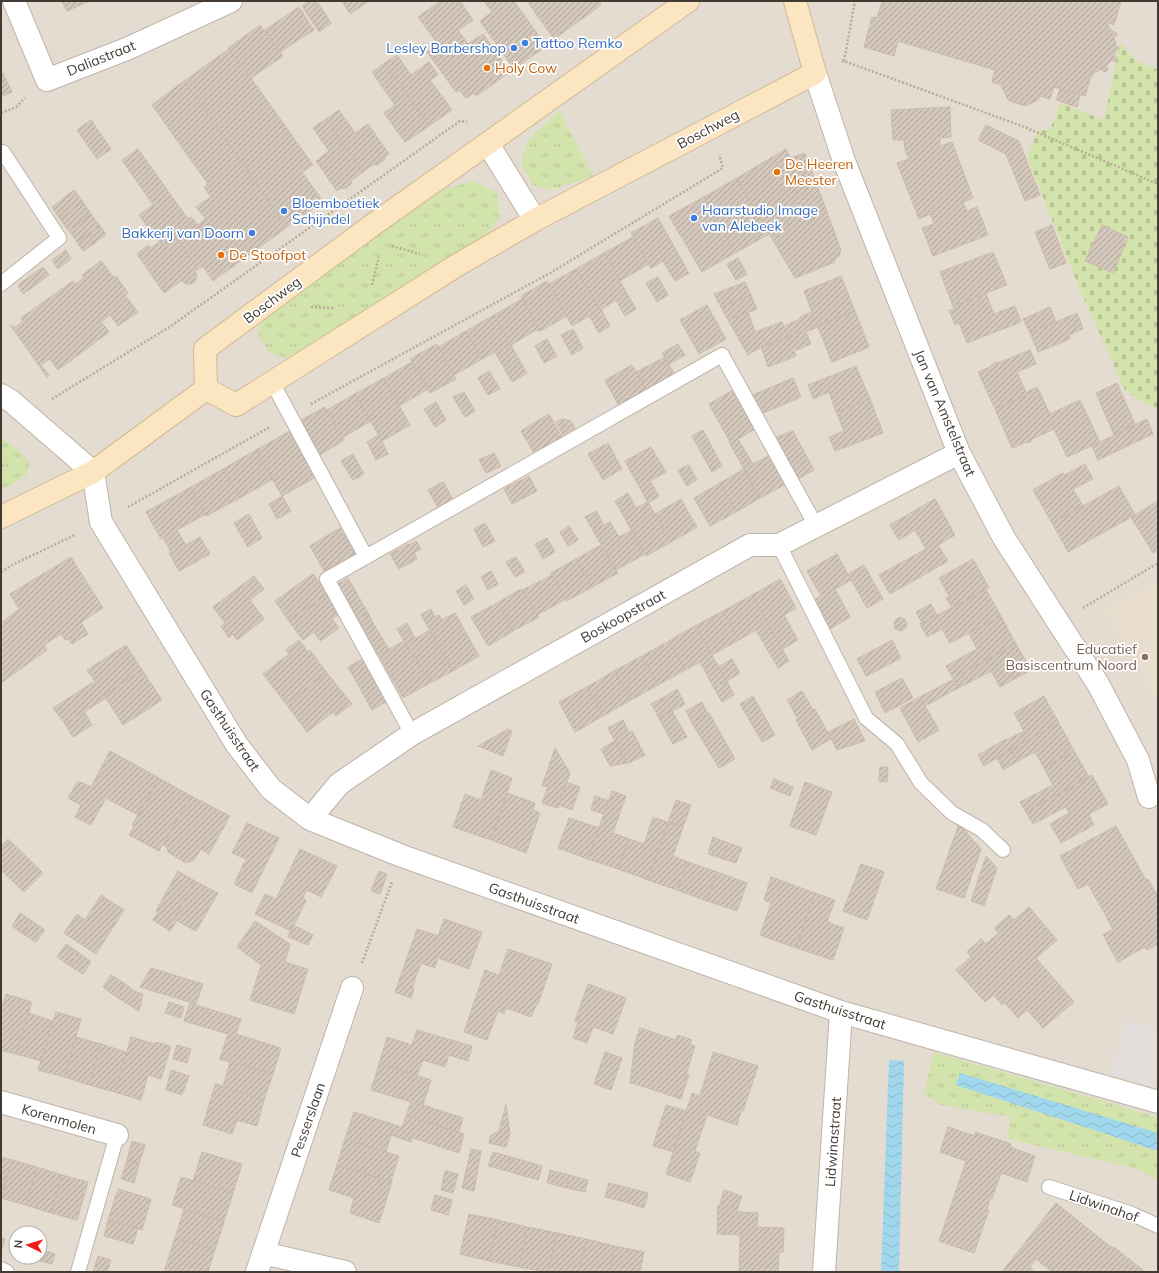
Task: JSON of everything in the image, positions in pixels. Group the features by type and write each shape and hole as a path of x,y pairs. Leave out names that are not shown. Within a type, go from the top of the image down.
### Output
{"street":[{"name":"Daliastraat","path":"14,1 47,80 129,48 232,1"},
{"name":"Boschweg","path":"688,1 374,224 205,349 206,389 236,405 378,317 459,264 535,220 815,73"},
{"path":"795,1 815,73"},
{"name":"Jan van Amstelstraat","path":"815,73 844,161 959,453 1004,538 1098,684 1138,760 1149,797"},
{"path":"488,144 535,220"},
{"path":"1,517 93,472 206,389"},
{"path":"1,395 11,401 93,472"},
{"name":"Boskoopstraat","path":"310,819 339,784 412,734 750,545 778,545 959,453"},
{"name":"Gasthuisstraat","path":"93,472 101,522 237,745 271,789 310,819 402,856 841,1012 1158,1102"},
{"name":"Pesserslaan","path":"345,1272 260,1262 352,988"},
{"name":"Lidwinastraat","path":"824,1272 841,1012"},
{"name":"Korenmolen","path":"1,1102 117,1136"}],"lane":[{"path":"1,284 59,238 3,152"},
{"path":"412,734 327,579 722,355 816,526"},
{"path":"272,382 366,557"},
{"path":"778,545 866,718 897,744 921,784 952,813 982,830 1003,850"},
{"path":"78,1272 117,1136"},
{"name":"Lidwinahof","path":"1049,1187 1132,1214 1158,1226"},
{"path":"1,1269 7,1272"}],"path":[{"path":"855,1 844,61 1022,126 1158,184"},
{"path":"26,415 171,326 460,121 487,126 488,144"},
{"path":"1,572 14,564 101,522 289,416 550,273 723,168 710,127"},
{"path":"390,246 459,264"},
{"path":"372,288 381,250"},
{"path":"309,307 338,308"},
{"path":"1058,623 1158,563"},
{"path":"352,988 402,856"}],"shaded area":[{"path":"1,1 1158,1 1158,1272 1,1272"},
{"name":"Educatief Basiscentrum Noord","path":"1158,579 1158,704 1106,610"},
{"path":"1127,1020 1158,1030 1158,1088 1111,1073"}],"green space":[{"path":"1120,42 1136,61 1158,70 1158,409 1125,390 1079,287 1027,157 1038,130 1050,130 1060,103 1104,120"},
{"path":"559,110 593,176 551,190 533,185 521,163 528,141"},
{"path":"473,181 497,193 500,218 477,246 291,359 268,352 258,334 261,317 436,192"},
{"path":"1,437 19,451 30,463 25,477 1,490"},
{"path":"934,1052 1158,1117 1158,1180 1137,1169 1008,1139 1011,1117 940,1105 924,1093"}],"water":[{"path":"889,1060 904,1061 899,1272 881,1272"},
{"path":"960,1073 1158,1133 1158,1151 956,1085"}],"building":[{"path":"62,1 89,1 67,11"},
{"path":"309,1 317,1 331,23 319,32 302,6"},
{"path":"342,1 369,1 350,14"},
{"path":"438,1 460,1 473,20 458,30 468,44 483,34 510,72 476,96 474,93 466,98 459,90 456,92 427,52 438,44 418,17 439,2"},
{"path":"484,1 514,1 546,46 514,69 480,21 492,12"},
{"path":"527,1 598,1 601,5 554,39"},
{"path":"885,1 1121,1 1114,25 1109,23 1108,26 1114,33 1116,32 1117,36 1114,36 1116,47 1119,47 1119,50 1116,50 1114,57 1117,58 1115,62 1112,60 1106,66 1108,70 1104,72 1103,69 1093,73 1085,96 1054,87 1050,99 1039,96 1039,99 1026,106 1009,101 1002,88 1002,85 992,82 995,70 898,41 894,56 864,47 872,17 877,18 882,2 885,3"},
{"path":"299,7 314,30 280,52 265,30"},
{"path":"260,25 283,56 251,78 228,48"},
{"path":"229,49 313,165 302,172 323,201 287,227 184,81"},
{"path":"397,55 411,75 429,62 438,75 430,80 452,110 429,126 385,63"},
{"path":"385,63 429,126 405,142 384,113 395,105 372,72"},
{"path":"1,69 12,92 1,97"},
{"path":"184,81 287,227 213,281 203,266 198,269 175,236 163,245 153,234 139,215 153,205 122,160 138,149 188,219 191,217 198,225 206,219 196,207 211,197 204,187 208,184 152,105"},
{"path":"1060,89 1080,95 1077,107 1056,100"},
{"path":"950,107 951,137 940,138 940,143 941,146 952,142 973,198 963,202 967,211 977,207 988,235 933,256 922,228 934,224 930,214 919,219 897,163 909,159 905,150 904,140 893,140 891,110"},
{"path":"339,110 355,133 368,124 389,154 378,165 374,164 363,172 326,119"},
{"path":"326,119 363,172 352,180 351,184 345,189 341,188 337,191 316,161 329,151 313,128"},
{"path":"91,120 111,149 97,159 77,130"},
{"path":"986,125 1019,141 1040,195 1025,201 1006,154 978,140"},
{"path":"786,149 791,158 805,153 841,250 839,256 834,260 835,262 795,278 737,178"},
{"path":"737,178 769,234 735,253 704,197"},
{"path":"74,190 83,202 60,219 52,207"},
{"path":"704,197 735,253 702,272 669,216"},
{"path":"83,202 91,214 69,231 60,219"},
{"path":"91,214 100,226 77,242 69,231"},
{"path":"658,218 689,273 675,281 663,261 651,268 631,233"},
{"path":"1052,225 1066,263 1050,269 1035,232"},
{"path":"1102,225 1128,237 1113,273 1085,261"},
{"path":"100,226 106,234 95,243 88,234"},
{"path":"88,234 95,243 83,251 77,242"},
{"path":"175,236 198,269 195,271 197,276 195,281 191,284 186,284 181,281 164,293 137,254 148,245 151,248 160,242 163,245"},
{"path":"633,237 649,264 620,281 604,253"},
{"path":"66,250 71,259 58,269 52,260"},
{"path":"993,252 1007,285 953,306 940,272"},
{"path":"604,253 636,309 625,316 616,300 600,310 576,269"},
{"path":"738,258 747,274 736,280 727,264"},
{"path":"101,261 114,278 116,276 128,293 125,295 138,312 118,326 110,315 101,322 109,332 58,370 50,359 41,365 49,376 47,377 11,326 12,325 14,328 23,321 21,318 73,281 75,284 84,278 82,275"},
{"path":"43,267 49,275 37,284 30,276"},
{"path":"576,269 610,326 599,333 589,316 572,326 549,284"},
{"path":"30,276 37,284 23,294 18,285"},
{"path":"841,276 855,311 817,325 818,327 806,332 805,330 761,347 748,355 728,320 748,312 755,332 782,322 784,326 812,312 804,291"},
{"path":"658,277 668,295 657,302 646,283"},
{"path":"547,281 567,316 540,331 521,296"},
{"path":"745,282 751,295 721,307 714,294"},
{"path":"986,294 994,314 1015,306 1021,322 967,343 959,323 955,325 949,310 954,309 953,306"},
{"path":"751,295 757,309 728,320 721,307"},
{"path":"522,299 540,331 536,330 511,345 494,315"},
{"path":"707,305 726,339 699,354 680,320"},
{"path":"1050,307 1056,322 1030,333 1023,319"},
{"path":"855,311 869,347 832,362 817,325"},
{"path":"1077,313 1083,329 1069,335 1070,339 1038,352 1030,333"},
{"path":"494,315 527,373 512,382 495,352 482,359 466,331"},
{"path":"573,329 583,348 572,355 561,335"},
{"path":"805,330 811,344 794,351 796,356 768,367 761,347"},
{"path":"466,331 482,359 454,375 439,347"},
{"path":"547,339 557,356 544,363 535,346"},
{"path":"437,344 456,379 430,393 410,359"},
{"path":"678,344 685,355 669,364 662,353"},
{"path":"1030,350 1036,364 1017,372 1027,395 995,409 978,372 992,366 991,365 997,362 998,363"},
{"path":"665,357 675,375 647,391 636,372"},
{"path":"412,362 428,389 399,406 384,378"},
{"path":"632,365 647,391 619,406 605,380"},
{"path":"856,366 870,399 836,412 829,392 813,399 808,385"},
{"path":"489,371 500,389 488,395 478,378"},
{"path":"384,378 410,425 382,441 355,394"},
{"path":"793,378 801,397 761,414 750,396"},
{"path":"1117,383 1135,424 1114,435 1096,393"},
{"path":"1037,387 1050,414 1080,400 1100,442 1067,457 1054,429 1032,439 1032,441 1012,448 995,409 1027,395 1027,392"},
{"path":"733,390 755,429 738,439 753,464 770,455 786,484 760,498 709,404"},
{"path":"464,392 475,411 465,417 453,397"},
{"path":"355,394 371,421 343,437 327,410"},
{"path":"870,399 883,433 835,451 829,437 844,431 836,412"},
{"path":"436,402 446,420 435,427 424,409"},
{"path":"325,407 344,440 318,456 299,421"},
{"path":"549,414 562,437 534,453 521,431"},
{"path":"562,419 571,421 575,428 563,435 556,422"},
{"path":"1147,419 1153,434 1098,460 1092,446"},
{"path":"703,430 722,466 712,472 692,436"},
{"path":"290,431 316,477 282,496 256,450"},
{"path":"793,431 814,470 798,479 774,438"},
{"path":"379,435 388,454 376,460 367,442"},
{"path":"608,443 622,469 603,480 588,454"},
{"path":"651,447 666,472 650,481 659,496 648,503 625,461"},
{"path":"256,450 273,479 240,498 223,469"},
{"path":"494,453 501,466 486,473 479,460"},
{"path":"353,454 364,474 353,480 341,461"},
{"path":"1085,464 1093,479 1073,489 1083,506 1052,523 1033,490 1063,473 1065,475"},
{"path":"689,465 697,480 687,486 678,470"},
{"path":"223,469 240,498 206,516 191,487"},
{"path":"744,469 760,498 736,512 720,483"},
{"path":"529,476 537,491 512,504 504,489"},
{"path":"443,482 455,503 440,511 428,490"},
{"path":"720,483 736,512 710,526 694,498"},
{"path":"1119,486 1135,515 1068,552 1052,523"},
{"path":"191,487 206,514 177,530 186,545 200,537 210,554 179,571 169,553 171,552 163,538 161,539 146,512"},
{"path":"628,493 636,508 648,502 671,542 646,556 615,501"},
{"path":"282,496 291,511 277,519 269,504"},
{"path":"681,499 697,527 671,542 655,514"},
{"path":"935,499 955,535 938,545 948,561 890,594 879,575 926,549 915,530 899,540 890,525"},
{"path":"1158,501 1158,550 1153,553 1131,517"},
{"path":"596,511 604,525 610,522 619,537 632,530 645,554 616,570 585,517"},
{"path":"249,514 262,538 248,547 234,523"},
{"path":"485,523 495,541 483,547 474,529"},
{"path":"569,526 578,540 568,546 560,532"},
{"path":"340,528 355,554 324,571 310,546"},
{"path":"547,538 555,552 543,559 535,544"},
{"path":"416,541 421,549 414,553 417,559 399,569 390,554"},
{"path":"601,545 618,573 592,587 576,559"},
{"path":"837,554 851,580 835,589 850,617 828,630 812,601 821,596 807,571"},
{"path":"71,557 103,608 81,622 88,634 72,644 68,639 65,640 61,634 44,645 47,650 1,683 1,623 19,609 10,594"},
{"path":"516,557 525,572 515,577 506,562"},
{"path":"576,559 592,587 567,601 551,573"},
{"path":"973,559 989,588 952,608 946,598 949,596 939,578"},
{"path":"864,565 883,599 867,608 848,574"},
{"path":"491,571 498,584 488,590 481,577"},
{"path":"313,574 328,594 288,620 275,601"},
{"path":"552,575 566,599 537,615 523,590"},
{"path":"254,576 264,589 250,600 264,619 237,640 233,634 229,638 221,626 225,623 213,607"},
{"path":"348,578 368,613 358,619 338,584"},
{"path":"780,579 796,608 784,615 798,640 782,649 752,595"},
{"path":"466,585 474,599 464,605 456,591"},
{"path":"521,589 539,617 513,631 497,603"},
{"path":"986,590 1001,616 950,643 942,629 927,637 920,624"},
{"path":"328,594 342,613 332,619 339,628 320,641 314,632 303,640 288,620"},
{"path":"752,595 789,661 778,668 756,630 739,640 723,611"},
{"path":"497,603 513,631 488,646 471,617"},
{"path":"931,604 937,615 922,623 916,612"},
{"path":"431,609 435,617 439,615 442,620 455,613 479,656 453,671 421,615"},
{"path":"723,611 739,640 712,655 695,626"},
{"path":"368,613 374,625 365,631 358,619"},
{"path":"1001,616 1016,644 953,678 946,666 977,649 969,633"},
{"path":"899,617 905,619 907,626 902,631 895,629 894,622"},
{"path":"407,623 415,638 406,644 397,629"},
{"path":"374,625 389,649 404,641 430,683 403,698 365,631"},
{"path":"695,626 727,681 714,688 700,662 685,670 669,641"},
{"path":"430,630 453,671 430,683 406,644"},
{"path":"299,640 308,652 310,650 327,673 286,704 263,674 289,654 286,650"},
{"path":"892,640 901,658 866,676 857,659"},
{"path":"669,641 685,670 658,685 642,656"},
{"path":"1016,644 1031,670 1000,687 991,671 959,688 953,678"},
{"path":"126,645 142,670 104,695 106,698 65,724 53,708 95,681 87,670"},
{"path":"642,656 658,685 631,700 614,671"},
{"path":"366,657 389,700 372,710 348,667"},
{"path":"732,659 740,673 727,681 718,667"},
{"path":"142,670 162,700 123,725 104,695"},
{"path":"614,671 631,700 603,716 587,687"},
{"path":"327,673 352,704 336,716 333,712 307,732 286,704"},
{"path":"902,678 913,698 885,713 875,692"},
{"path":"954,679 958,688 925,706 920,697"},
{"path":"727,681 734,695 722,702 714,688"},
{"path":"587,687 603,716 575,732 559,702"},
{"path":"677,689 685,704 672,711 664,697"},
{"path":"802,691 813,710 815,709 831,739 812,750 796,720 798,719 787,700"},
{"path":"753,696 775,735 762,742 740,704"},
{"path":"1044,696 1059,723 1011,749 984,766 978,755 1006,739 1024,731 1014,713"},
{"path":"664,697 672,711 659,718 651,704"},
{"path":"920,697 939,730 918,742 900,708"},
{"path":"702,702 708,714 692,723 686,711"},
{"path":"84,711 92,725 73,737 65,724"},
{"path":"672,711 687,737 673,744 659,718"},
{"path":"709,713 735,759 719,768 692,723"},
{"path":"854,719 865,741 837,750 828,732"},
{"path":"623,720 629,733 632,731 645,755 629,763 627,763 608,728"},
{"path":"1059,723 1074,751 1044,768 1035,752 1018,761 1011,749"},
{"path":"508,729 512,731 503,756 478,746"},
{"path":"615,741 627,763 610,766 601,749"},
{"path":"555,748 570,773 558,808 542,803 548,787 542,786"},
{"path":"1011,749 1018,761 1003,770 997,758"},
{"path":"110,751 159,778 138,815 106,798 91,825 75,817 81,805 68,798 78,781 91,787"},
{"path":"1074,751 1089,777 1026,812 1020,802 1053,785 1044,768"},
{"path":"880,767 888,767 887,782 879,781"},
{"path":"491,770 512,778 491,840 453,827 465,794 481,800"},
{"path":"1092,775 1108,804 1089,814 1094,825 1061,843 1050,824 1069,813 1066,807 1033,824 1026,812"},
{"path":"159,778 191,796 159,851 129,835 134,826 132,825"},
{"path":"774,779 793,787 790,796 770,788"},
{"path":"566,782 580,787 572,810 559,805"},
{"path":"805,782 832,792 816,835 790,826"},
{"path":"612,791 626,796 613,833 629,839 618,869 588,859"},
{"path":"507,793 535,803 533,810 540,813 526,853 491,840"},
{"path":"191,796 230,816 209,854 201,849 194,860 186,863 168,852 167,847 163,845"},
{"path":"595,796 609,801 604,814 591,810"},
{"path":"676,800 691,805 683,827 668,822"},
{"path":"653,817 668,822 648,880 618,869 629,839 644,844"},
{"path":"569,818 599,828 588,859 558,848"},
{"path":"668,822 683,827 673,856 688,862 677,890 648,880"},
{"path":"247,823 279,838 252,893 234,884 246,859 232,853"},
{"path":"959,824 981,849 964,898 936,889"},
{"path":"1116,826 1146,880 1148,879 1158,897 1158,944 1147,950 1145,947 1118,962 1103,935 1113,929 1088,884 1078,889 1060,856"},
{"path":"713,837 728,843 723,859 708,854"},
{"path":"8,839 43,873 24,892 1,870 1,846"},
{"path":"728,843 742,848 736,863 723,859"},
{"path":"300,849 337,866 321,897 307,890 303,897 306,901 291,931 255,914 265,894 276,899"},
{"path":"986,856 997,868 984,906 971,901"},
{"path":"688,862 717,872 707,901 677,890"},
{"path":"861,864 884,872 867,920 843,911"},
{"path":"178,871 195,881 174,919 177,920 170,931 153,920 158,912 156,911"},
{"path":"379,871 387,874 380,894 371,891"},
{"path":"717,872 747,883 737,911 707,901"},
{"path":"771,877 815,893 796,948 760,935 771,903 764,900"},
{"path":"195,881 218,893 196,931 174,919"},
{"path":"815,893 835,900 827,922 844,928 833,960 796,948"},
{"path":"101,895 124,910 96,954 64,933 77,914 85,920"},
{"path":"1029,907 1057,940 1036,958 1074,1002 1043,1028 1027,1010 1018,1018 1005,1003 1002,1005 994,995 985,1002 956,970 971,957 967,952 981,939 986,944 999,933 994,928 1009,915 1014,920"},
{"path":"20,913 32,921 23,934 12,926"},
{"path":"444,919 482,932 469,969 438,958 435,968 421,963 412,988 414,989 411,998 395,992 417,929 438,936"},
{"path":"32,921 45,930 36,942 23,934"},
{"path":"255,921 290,944 285,962 308,969 294,1014 250,1000 261,965 237,947"},
{"path":"293,925 313,935 308,945 288,937"},
{"path":"66,944 78,952 70,966 57,957"},
{"path":"508,949 552,964 538,1004 531,1017 506,1008 504,1014 498,1011 487,1040 464,1032 485,970 499,975"},
{"path":"78,952 91,962 83,974 70,966"},
{"path":"151,968 203,984 196,1004 140,987"},
{"path":"111,975 124,983 115,996 103,987"},
{"path":"124,983 136,992 143,994 139,1011 115,996"},
{"path":"588,984 626,998 613,1034 593,1027 587,1043 573,1038 578,1022 575,1021"},
{"path":"6,994 32,1002 16,1054 1,1050 1,1012"},
{"path":"169,1002 184,1007 181,1018 165,1013"},
{"path":"190,1003 241,1019 236,1034 281,1048 273,1074 220,1058 228,1034 184,1021"},
{"path":"56,1012 81,1019 64,1077 38,1070"},
{"path":"28,1013 53,1021 41,1061 16,1054"},
{"path":"640,1028 676,1040 677,1035 692,1040 690,1044 695,1046 686,1075 689,1075 681,1099 632,1083 630,1084 635,1042"},
{"path":"417,1030 472,1046 468,1061 449,1055 445,1067 423,1060 417,1075 379,1064 387,1037 412,1045"},
{"path":"76,1037 101,1044 89,1085 64,1077"},
{"path":"131,1037 155,1044 156,1042 171,1046 161,1079 148,1075 141,1100 115,1092"},
{"path":"101,1044 126,1052 115,1092 89,1085"},
{"path":"177,1045 191,1049 187,1063 173,1059"},
{"path":"605,1052 622,1058 611,1090 594,1084"},
{"path":"713,1052 758,1066 737,1125 707,1115 695,1151 700,1153 690,1182 666,1174 692,1093 700,1096"},
{"path":"220,1058 273,1074 264,1100 215,1085 223,1086 230,1062 219,1059"},
{"path":"379,1064 431,1080 423,1105 463,1118 459,1132 406,1116 411,1102 371,1090"},
{"path":"171,1070 189,1076 182,1095 166,1090"},
{"path":"215,1085 264,1100 257,1126 237,1120 232,1134 203,1125"},
{"path":"506,1104 510,1133 506,1147 489,1143 490,1136 499,1131"},
{"path":"666,1105 686,1111 674,1152 653,1146"},
{"path":"354,1112 402,1127 406,1116 464,1134 459,1153 413,1138 411,1142 391,1135 386,1152 345,1139"},
{"path":"948,1127 975,1136 975,1132 1011,1144 1010,1147 1035,1156 1027,1182 1001,1173 992,1199 990,1198 987,1210 989,1210 974,1253 939,1241 966,1161 940,1152"},
{"path":"345,1139 399,1156 391,1181 392,1182 337,1165"},
{"path":"132,1141 145,1145 139,1164 127,1160"},
{"path":"471,1149 481,1151 474,1191 462,1188"},
{"path":"202,1152 242,1164 233,1193 193,1181"},
{"path":"493,1152 511,1157 507,1171 488,1166"},
{"path":"1,1157 12,1160 1,1195"},
{"path":"511,1157 542,1166 538,1180 507,1171"},
{"path":"12,1160 37,1167 26,1205 1,1198"},
{"path":"127,1160 139,1164 134,1183 121,1179"},
{"path":"337,1165 392,1182 379,1223 350,1213 354,1198 329,1190"},
{"path":"37,1167 62,1175 51,1213 26,1205"},
{"path":"550,1170 569,1175 567,1188 547,1183"},
{"path":"445,1171 458,1174 453,1193 441,1190"},
{"path":"62,1175 88,1182 77,1220 51,1213"},
{"path":"569,1175 588,1180 585,1192 567,1188"},
{"path":"181,1177 233,1193 224,1221 172,1205"},
{"path":"609,1183 629,1188 625,1202 605,1197"},
{"path":"629,1188 648,1193 644,1208 625,1202"},
{"path":"118,1189 151,1199 142,1230 108,1220"},
{"path":"724,1190 742,1196 737,1210 720,1204"},
{"path":"435,1195 452,1200 448,1215 431,1210"},
{"path":"1056,1203 1112,1248 1114,1247 1145,1272 1052,1272 1036,1259 1030,1267 1035,1272 1002,1272"},
{"path":"718,1205 740,1212 758,1213 757,1227 784,1228 783,1252 779,1252 778,1272 739,1272 740,1235 717,1234"},
{"path":"184,1209 224,1222 215,1250 175,1238"},
{"path":"469,1214 498,1220 489,1261 460,1254"},
{"path":"108,1220 138,1228 133,1244 104,1236"},
{"path":"498,1220 527,1227 519,1267 489,1261"},
{"path":"527,1227 557,1233 548,1272 519,1267"},
{"path":"557,1233 586,1239 579,1272 548,1272"},
{"path":"1,1238 5,1239 2,1249 1,1249"},
{"path":"175,1238 215,1250 208,1272 184,1272 166,1266"},
{"path":"586,1239 615,1246 610,1272 579,1272"},
{"path":"615,1246 644,1252 640,1272 610,1272"},
{"path":"48,1252 55,1254 52,1264 48,1263"},
{"path":"98,1256 111,1260 107,1272 93,1272"},
{"path":"166,1266 184,1272 164,1272"}],"place":[{"name":"Tattoo Remko","path":"525,43"},
{"name":"Lesley Barbershop","path":"514,48"},
{"name":"Holy Cow","path":"487,68"},
{"name":"De Heeren Meester","path":"777,172"},
{"name":"Bloemboetiek Schijndel","path":"284,211"},
{"name":"Haarstudio Image van Alebeek","path":"694,218"},
{"name":"Bakkerij van Doorn","path":"252,233"},
{"name":"De Stoofpot","path":"221,255"},
{"name":"Educatief Basiscentrum Noord","path":"1145,657"}]}
